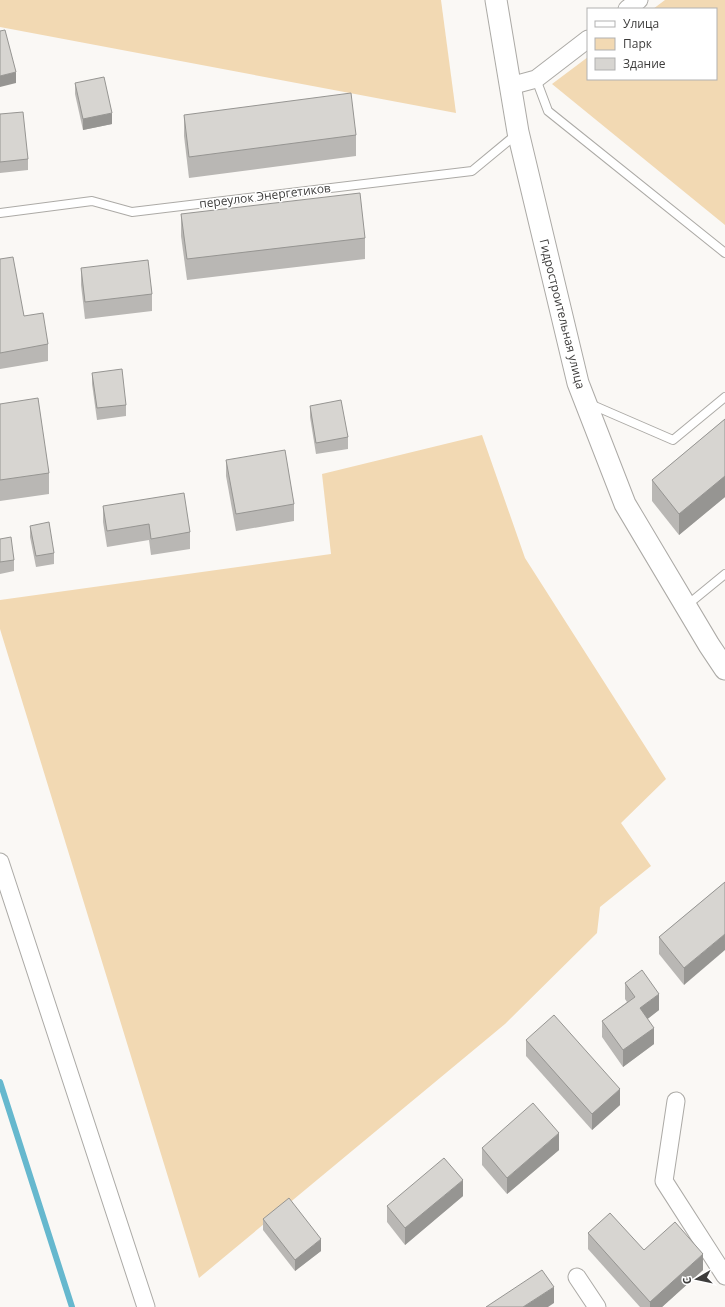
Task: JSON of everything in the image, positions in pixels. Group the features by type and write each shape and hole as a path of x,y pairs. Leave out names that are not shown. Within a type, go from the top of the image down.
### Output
{"street":[{"name":"Гидростроительная улица","path":"496,0 518,132 576,375 585,402 624,504 708,645 725,669"},
{"path":"628,8 639,0"},
{"path":"510,86 536,79 587,40"},
{"path":"0,862 146,1307"},
{"path":"676,1101 664,1181 725,1276"},
{"path":"577,1277 597,1307"}],"lane":[{"path":"536,79 548,111 725,253"},
{"name":"переулок Энергетиков","path":"0,213 92,201 132,212 472,172 518,132"},
{"path":"585,402 673,440 725,397"},
{"path":"686,607 725,574"}],"green space":[{"path":"0,0 441,0 456,113 0,27"},
{"path":"665,0 725,0 725,225 552,84 587,58 587,80 717,80 717,8 654,8"},
{"path":"482,435 525,558 666,779 621,823 651,866 600,907 597,933 505,1024 199,1278 0,629 0,600 331,554 322,474"}],"building":[{"path":"5,30 16,72 0,76 0,31"},
{"path":"104,77 112,113 83,119 75,83"},
{"path":"351,93 356,135 189,157 184,115"},
{"path":"23,112 28,159 0,162 0,114"},
{"path":"360,193 365,238 187,259 181,214"},
{"path":"13,257 24,316 43,313 48,344 0,353 0,259"},
{"path":"148,260 152,294 85,302 81,268"},
{"path":"122,369 126,405 97,408 92,373"},
{"path":"38,398 49,473 0,480 0,404"},
{"path":"341,400 348,437 316,443 310,406"},
{"path":"725,419 725,476 679,514 652,480"},
{"path":"285,450 294,504 236,514 226,460"},
{"path":"184,493 190,532 151,539 149,524 107,531 103,506"},
{"path":"49,522 54,553 36,556 30,526"},
{"path":"11,537 14,560 0,562 0,539"},
{"path":"725,882 725,934 684,968 659,937"},
{"path":"642,970 659,994 640,1008 654,1028 623,1050 602,1021 635,997 625,983"},
{"path":"554,1015 620,1089 592,1114 526,1040"},
{"path":"533,1103 559,1133 507,1178 482,1148"},
{"path":"444,1158 463,1180 405,1228 387,1206"},
{"path":"289,1198 321,1239 295,1260 263,1219"},
{"path":"610,1213 644,1250 675,1222 703,1254 650,1302 588,1233"},
{"path":"542,1270 554,1287 523,1307 486,1307"}],"waterway":[{"path":"0,1082 72,1307"}]}
